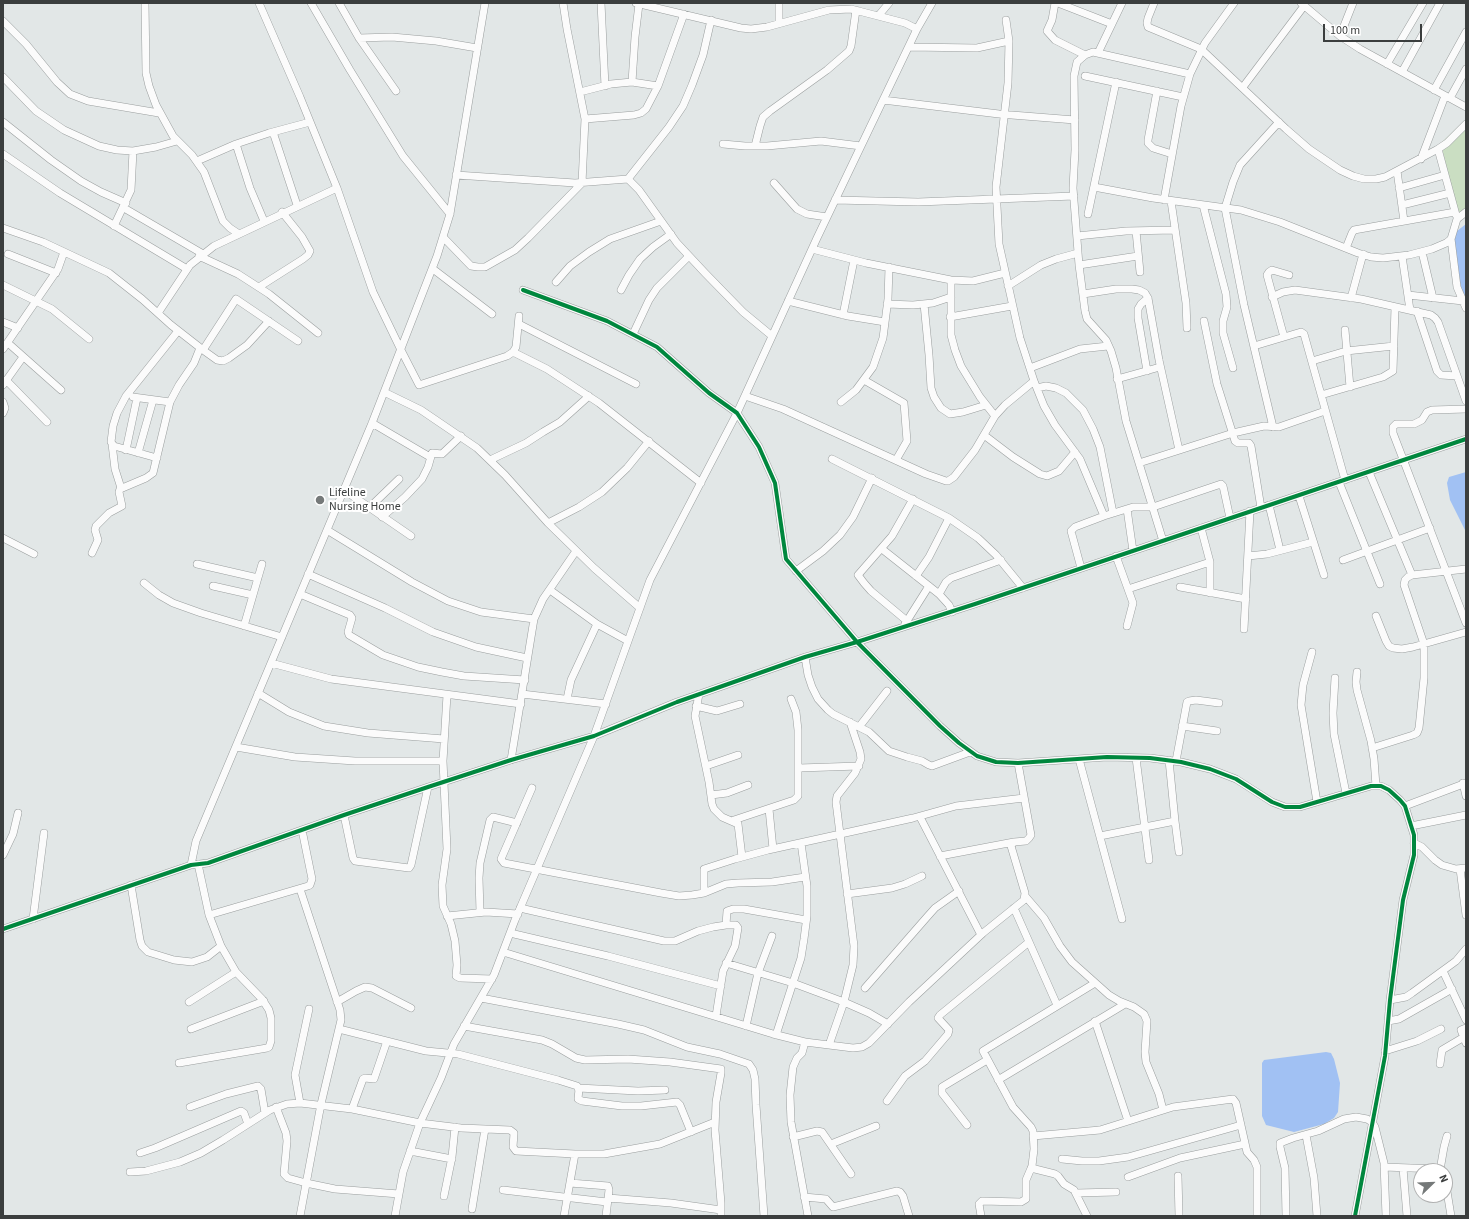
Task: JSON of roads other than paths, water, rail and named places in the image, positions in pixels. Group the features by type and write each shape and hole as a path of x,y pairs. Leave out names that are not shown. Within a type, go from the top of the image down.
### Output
{"street":[{"path":"145,3 146,73 159,113 173,136 192,155 204,172 218,212 223,221 239,234"},
{"path":"259,3 310,122 336,188 373,292 400,350 419,384 508,356 516,347 519,316"},
{"path":"311,3 403,156 450,214"},
{"path":"339,3 360,38 396,91"},
{"path":"179,1063 269,1047 271,1041 270,1010 264,1001 236,972 221,946 209,915 195,864 196,841 372,423 433,269 450,214 485,3"},
{"path":"443,237 471,266 478,268 485,267 515,250 582,183 585,119 563,3"},
{"path":"601,3 605,86"},
{"path":"632,82 638,3 741,28 751,29 767,27 828,7 851,9 879,15 905,23 918,29"},
{"path":"779,3 779,23"},
{"path":"879,15 889,3"},
{"path":"395,1216 403,1172 420,1124 441,1078 450,1053 464,1026 492,980 519,911 594,736 650,580 737,413 835,200 932,3"},
{"path":"1085,55 1055,40 1047,31 1057,3 1112,24"},
{"path":"1098,53 1122,3"},
{"path":"1154,3 1146,23 1148,27 1201,49 1279,122 1325,160 1340,170 1353,176 1364,179 1385,177 1438,149 1447,143 1466,124"},
{"path":"1187,328 1186,304 1175,230 1167,200 1172,154 1183,97 1190,74 1201,49 1210,34 1234,3"},
{"path":"1340,36 1353,3"},
{"path":"1387,64 1423,3"},
{"path":"1402,72 1440,3"},
{"path":"1243,87 1302,5 1340,36 1360,49 1466,107"},
{"path":"755,146 763,117 827,70 849,51 853,38 856,10"},
{"path":"585,119 641,113 646,109 658,86 684,14"},
{"path":"628,179 669,127 683,106 703,55 710,20"},
{"path":"1006,20 1009,41 1008,83 996,187 999,244 1020,338 1035,384 1044,406 1055,425 1080,459 1104,516"},
{"path":"3,21 26,44 57,82 70,94 88,101 159,113"},
{"path":"1434,90 1466,32"},
{"path":"360,38 392,37 436,41 477,48"},
{"path":"909,47 977,48 1009,41"},
{"path":"1163,541 1126,421 1114,362 1106,340 1088,319 1083,294 1079,265 1074,196 1074,76 1077,62 1085,55 1093,52 1190,74"},
{"path":"1420,159 1447,97 1466,69"},
{"path":"1085,76 1183,97"},
{"path":"3,77 36,111 64,130 99,146 117,150 133,151 177,141"},
{"path":"580,92 632,82 658,86"},
{"path":"1088,214 1116,82"},
{"path":"1157,91 1148,144 1153,148 1172,154"},
{"path":"884,100 1004,114 1074,120"},
{"path":"3,122 51,160 81,181 125,205 201,255 238,274 259,287 318,333"},
{"path":"197,161 236,144 310,122"},
{"path":"1273,427 1244,305 1225,208 1240,165 1279,122"},
{"path":"273,132 297,206"},
{"path":"723,144 755,146 821,141 861,146"},
{"path":"236,144 250,188 264,221"},
{"path":"1438,149 1456,215 1451,238 1454,274 1464,305"},
{"path":"114,226 131,190 133,151"},
{"path":"3,154 60,193 187,269"},
{"path":"1397,171 1404,221"},
{"path":"456,175 575,184 628,179 633,183 661,222 689,256 743,312 772,336"},
{"path":"1399,188 1445,175"},
{"path":"774,182 798,209 807,214 827,217"},
{"path":"1094,187 1167,200 1240,210 1280,222 1371,257 1383,258 1422,252 1439,247 1451,238"},
{"path":"158,313 187,269 201,255 214,246 282,212 336,188"},
{"path":"1402,205 1450,193"},
{"path":"835,200 918,202 1074,196"},
{"path":"1203,205 1226,294 1227,307 1223,321 1223,333 1232,368"},
{"path":"259,287 303,259 310,251 302,237 282,212"},
{"path":"1346,248 1354,230 1404,221 1456,215 1466,212"},
{"path":"556,282 570,266 610,239 661,222"},
{"path":"3,228 64,252 109,273 178,331 217,360 223,361 247,346 269,321"},
{"path":"1077,236 1136,231 1175,230"},
{"path":"1136,231 1140,272"},
{"path":"622,290 629,275 640,259 671,234"},
{"path":"812,249 854,260 951,280 972,281 1005,273"},
{"path":"3,349 56,272 64,252"},
{"path":"1422,252 1433,298"},
{"path":"1008,286 1041,265 1078,253"},
{"path":"8,254 56,272"},
{"path":"1350,298 1363,254"},
{"path":"633,334 649,300 657,288 689,256"},
{"path":"1079,265 1138,256"},
{"path":"1402,256 1408,295 1436,372 1441,375 1457,376"},
{"path":"843,315 854,260"},
{"path":"842,402 856,390 873,367 883,338 887,304 888,267"},
{"path":"433,269 492,314"},
{"path":"1284,337 1267,275 1272,270 1290,275"},
{"path":"951,280 951,335 955,350 961,366 986,405 995,416"},
{"path":"3,285 52,309 89,339"},
{"path":"1083,294 1116,289 1132,289 1139,290 1148,298 1160,367 1179,450"},
{"path":"523,290 607,321 657,347 709,393 737,413 759,447 775,483 786,559 857,642 940,726 970,752 977,756 996,762 1018,763 1107,757 1172,761 1210,769 1236,779 1272,802 1285,807 1300,807 1371,786 1381,786 1389,790 1405,806 1414,835 1414,855 1403,900 1385,1051 1355,1216"},
{"path":"1272,297 1283,292 1295,290 1350,298 1431,315 1438,322 1466,401"},
{"path":"1408,295 1433,298 1464,305"},
{"path":"887,304 924,304 933,303 951,297"},
{"path":"1147,371 1138,318 1138,309 1140,304 1148,298"},
{"path":"92,553 98,540 95,528 109,513 122,506 119,492 122,488 152,475 155,470 170,402 202,349 236,300 298,341"},
{"path":"788,301 843,315 885,322"},
{"path":"924,304 931,388 934,397 941,408 950,414 963,412 986,405"},
{"path":"950,317 1012,306"},
{"path":"1321,395 1384,377 1393,371 1395,307"},
{"path":"1204,321 1217,384 1236,442 1249,443 1251,446 1261,508"},
{"path":"3,322 18,328"},
{"path":"519,324 636,384"},
{"path":"1344,330 1350,387"},
{"path":"122,488 115,468 111,440 117,413 126,396 178,331"},
{"path":"1254,346 1301,332 1304,334 1342,481 1366,551 1380,584"},
{"path":"8,343 61,390"},
{"path":"1030,368 1080,350 1108,346"},
{"path":"1312,361 1346,351 1394,346"},
{"path":"513,352 547,369 589,396 649,441 701,483"},
{"path":"24,357 5,382 47,422"},
{"path":"1118,379 1160,367"},
{"path":"864,380 904,403 908,441 896,460"},
{"path":"745,396 784,409 942,481 948,481 954,478 977,446 995,416 1005,405 1035,384 1056,388 1066,393 1083,410 1093,429 1100,447 1113,513"},
{"path":"384,392 421,410 477,448 505,475 548,523 576,551 640,608"},
{"path":"126,396 170,402"},
{"path":"490,460 526,443 554,425 589,396"},
{"path":"126,450 137,398"},
{"path":"138,453 153,400"},
{"path":"3,402 5,408 3,413"},
{"path":"1466,409 1432,410 1427,412 1422,420 1414,424 1396,424 1393,427 1393,433 1466,623"},
{"path":"1139,463 1233,433 1264,426 1279,427 1325,411"},
{"path":"372,423 430,457"},
{"path":"984,435 1027,466 1040,474 1047,476 1059,471 1076,452"},
{"path":"382,517 405,497 422,479 428,467 430,457 433,453 438,455 444,453 461,436"},
{"path":"3,929 195,864 208,863 428,787 511,760 594,736 676,702 805,657 857,642 905,624 952,612 1466,439"},
{"path":"548,523 579,507 602,492 627,468 649,441"},
{"path":"112,444 126,450 157,458"},
{"path":"832,459 949,518 978,538 1001,560 1023,588"},
{"path":"1369,472 1412,575"},
{"path":"796,571 823,551 840,535 853,517 872,478"},
{"path":"369,508 398,479"},
{"path":"1081,568 1071,530 1074,527 1104,516 1133,507 1153,507 1221,484 1223,486 1230,518"},
{"path":"344,490 411,536"},
{"path":"1299,496 1324,575"},
{"path":"905,624 871,591 859,577 859,573 892,536 913,499"},
{"path":"1269,505 1280,550"},
{"path":"1127,509 1133,551"},
{"path":"1244,629 1250,511"},
{"path":"916,576 929,557 949,518"},
{"path":"1201,528 1210,562 1210,593"},
{"path":"1343,560 1430,528"},
{"path":"327,530 412,582 448,601 482,612 534,619"},
{"path":"3,538 34,554"},
{"path":"1248,556 1259,555 1314,542"},
{"path":"882,549 939,594 949,605 952,612"},
{"path":"511,760 534,619 544,599 576,551"},
{"path":"1116,556 1133,603 1127,626"},
{"path":"939,594 950,578 1001,560"},
{"path":"1128,589 1210,562"},
{"path":"198,564 258,578"},
{"path":"244,626 262,564"},
{"path":"1372,748 1413,735 1419,728 1424,678 1424,644 1404,585 1405,580 1412,575 1446,570 1466,569"},
{"path":"308,574 385,608 433,632 476,647 528,658"},
{"path":"144,583 159,595 173,603 201,613 282,637"},
{"path":"213,586 253,595"},
{"path":"905,624 929,586"},
{"path":"1180,587 1246,599"},
{"path":"550,590 597,624 628,641"},
{"path":"300,594 350,615 352,618 348,632 349,635 383,655 418,667 464,676 525,680"},
{"path":"1376,616 1389,646 1402,649 1466,632"},
{"path":"567,699 571,680 597,624"},
{"path":"1312,652 1303,685 1301,705 1317,802"},
{"path":"805,657 808,675 818,699 832,714 869,732 889,751 922,761 932,766 970,752"},
{"path":"271,663 331,679 521,704"},
{"path":"1357,672 1357,690 1372,748 1376,786"},
{"path":"1335,678 1333,713 1334,734 1346,793"},
{"path":"860,727 887,691"},
{"path":"258,693 289,712 324,726 368,733 444,739"},
{"path":"522,694 606,704"},
{"path":"699,694 695,716 714,809 722,817 736,822 738,826 742,857"},
{"path":"447,695 443,761 447,849 442,897 443,906 451,924 455,941 457,965 456,976 460,978 492,980"},
{"path":"731,821 796,799 799,792 797,719 791,699"},
{"path":"1180,852 1175,821 1172,761 1186,706 1189,701 1196,700 1220,703"},
{"path":"696,706 717,711 740,704"},
{"path":"829,1045 849,987 854,946 840,834 837,796 859,766 861,759 850,722"},
{"path":"1182,726 1217,731"},
{"path":"236,747 295,757 355,760 443,761"},
{"path":"706,766 738,754"},
{"path":"1136,758 1149,860"},
{"path":"1079,759 1122,918"},
{"path":"940,856 1026,841 1029,838 1030,835 1018,763"},
{"path":"799,768 859,766"},
{"path":"1405,806 1465,783 1466,796"},
{"path":"711,795 727,793 748,785"},
{"path":"344,815 355,862 409,868 411,865 428,787"},
{"path":"532,788 502,860 504,862 679,896 704,893 726,884 778,882 806,877"},
{"path":"704,893 704,869 742,857 920,816 956,806 1024,798"},
{"path":"769,809 773,849"},
{"path":"3,855 13,834 18,814"},
{"path":"920,816 980,935"},
{"path":"1411,826 1466,816"},
{"path":"480,912 480,863 490,818 493,817 517,823"},
{"path":"1100,836 1175,821"},
{"path":"209,915 300,889 310,884 312,880 302,830"},
{"path":"33,919 44,833"},
{"path":"776,1034 801,958 806,920 806,877 802,842"},
{"path":"1014,842 1011,846 1011,852 1026,897 1044,918 1066,955 1095,983 1110,995 1140,1011 1146,1017 1146,1062 1159,1094 1162,1110"},
{"path":"1414,843 1422,847 1434,860 1442,865 1463,868 1466,915"},
{"path":"847,894 892,888 922,876"},
{"path":"131,886 140,940 145,950 179,961 192,962 207,957 221,946"},
{"path":"300,889 341,1015 321,1104 300,1216"},
{"path":"865,988 935,908 958,891"},
{"path":"503,952 746,1026 805,1042 853,1048 862,1047 869,1043 980,935 1026,897"},
{"path":"1014,908 1057,1005"},
{"path":"726,925 727,911 733,909 744,909 806,920"},
{"path":"447,916 480,912 519,911 664,941 675,941 698,931 726,925 736,925 738,928 735,946 723,971 716,1016"},
{"path":"510,933 608,956 721,986"},
{"path":"746,1026 758,973 772,936"},
{"path":"887,1101 905,1076 924,1061 948,1034 949,1030 938,1018 940,1015 1029,942"},
{"path":"1390,1000 1406,997 1456,961 1466,949"},
{"path":"726,964 793,983 844,1002 869,1013 888,1024"},
{"path":"1443,971 1466,1020"},
{"path":"189,1002 236,972"},
{"path":"981,1216 980,1204 982,1201 1024,1201 1026,1196 1026,1180 1034,1157 1033,1136 1030,1127 1013,1107 987,1060 984,1050 1095,983"},
{"path":"337,1002 356,990 365,987 372,988 411,1008"},
{"path":"1388,1021 1399,1019 1452,988"},
{"path":"481,998 638,1028 687,1047 720,1054 749,1064 753,1070 755,1079 764,1216"},
{"path":"191,1029 264,1001"},
{"path":"998,1080 1125,1004"},
{"path":"300,1102 295,1075 309,1009"},
{"path":"1095,1021 1128,1121"},
{"path":"464,1026 542,1040 576,1058 585,1060 649,1060 719,1068 721,1073 716,1102 715,1122 721,1213 671,1203 568,1198 503,1190"},
{"path":"1440,1064 1442,1050 1465,1040 1461,1030 1466,1028"},
{"path":"339,1029 426,1051 450,1053 526,1071 575,1085 578,1088 638,1091 665,1090"},
{"path":"1385,1051 1417,1041 1441,1029"},
{"path":"352,1109 363,1079 373,1079 375,1077 387,1041"},
{"path":"805,1042 802,1054 796,1060 791,1078 790,1122 808,1216"},
{"path":"967,1126 942,1093 942,1087 987,1060"},
{"path":"190,1107 220,1096 258,1086 261,1089 265,1113"},
{"path":"578,1088 578,1099 582,1101 628,1106 679,1103 691,1132"},
{"path":"1033,1136 1100,1130 1172,1107 1233,1099 1236,1102 1248,1155 1254,1160 1257,1167 1257,1216"},
{"path":"130,1172 146,1171 180,1162 201,1153 276,1107 300,1102 352,1109 420,1124 512,1130 514,1133 513,1147 516,1150 575,1154 604,1154 660,1144 715,1122"},
{"path":"276,1107 286,1133 287,1141 284,1174 288,1178 306,1184 342,1190 399,1194"},
{"path":"140,1153 240,1111 244,1113 248,1124"},
{"path":"1286,1216 1285,1168 1279,1145 1282,1142 1318,1131 1350,1117 1362,1117 1372,1122 1375,1127 1384,1167 1386,1216"},
{"path":"1062,1159 1099,1161 1128,1157 1241,1125"},
{"path":"831,1144 876,1126"},
{"path":"444,1196 452,1159 455,1127"},
{"path":"472,1209 485,1129"},
{"path":"793,1137 820,1131 824,1134 851,1174"},
{"path":"1306,1135 1314,1178 1317,1216"},
{"path":"1442,1163 1447,1136"},
{"path":"1128,1178 1180,1158 1245,1144"},
{"path":"410,1151 452,1159"},
{"path":"564,1216 575,1154"},
{"path":"1384,1167 1413,1169"},
{"path":"1031,1168 1058,1176 1064,1184 1071,1187 1077,1193 1087,1216"},
{"path":"1403,1168 1407,1216"},
{"path":"1178,1176 1179,1216"},
{"path":"570,1183 608,1186 609,1190 606,1216"},
{"path":"804,1197 826,1199 833,1207 897,1191 903,1196 909,1216"},
{"path":"1077,1193 1116,1192"},
{"path":"1449,1203 1451,1216"}],"water":[{"path":"1466,224 1466,304 1462,293 1453,245 1457,231"},
{"path":"1466,472 1466,532 1450,500 1447,483 1449,477"},
{"path":"1326,1052 1331,1053 1334,1059 1340,1083 1338,1112 1334,1118 1324,1124 1294,1132 1266,1125 1262,1116 1262,1063 1264,1060"}],"place":[{"name":"Lifeline Nursing Home","path":"320,500"}]}
